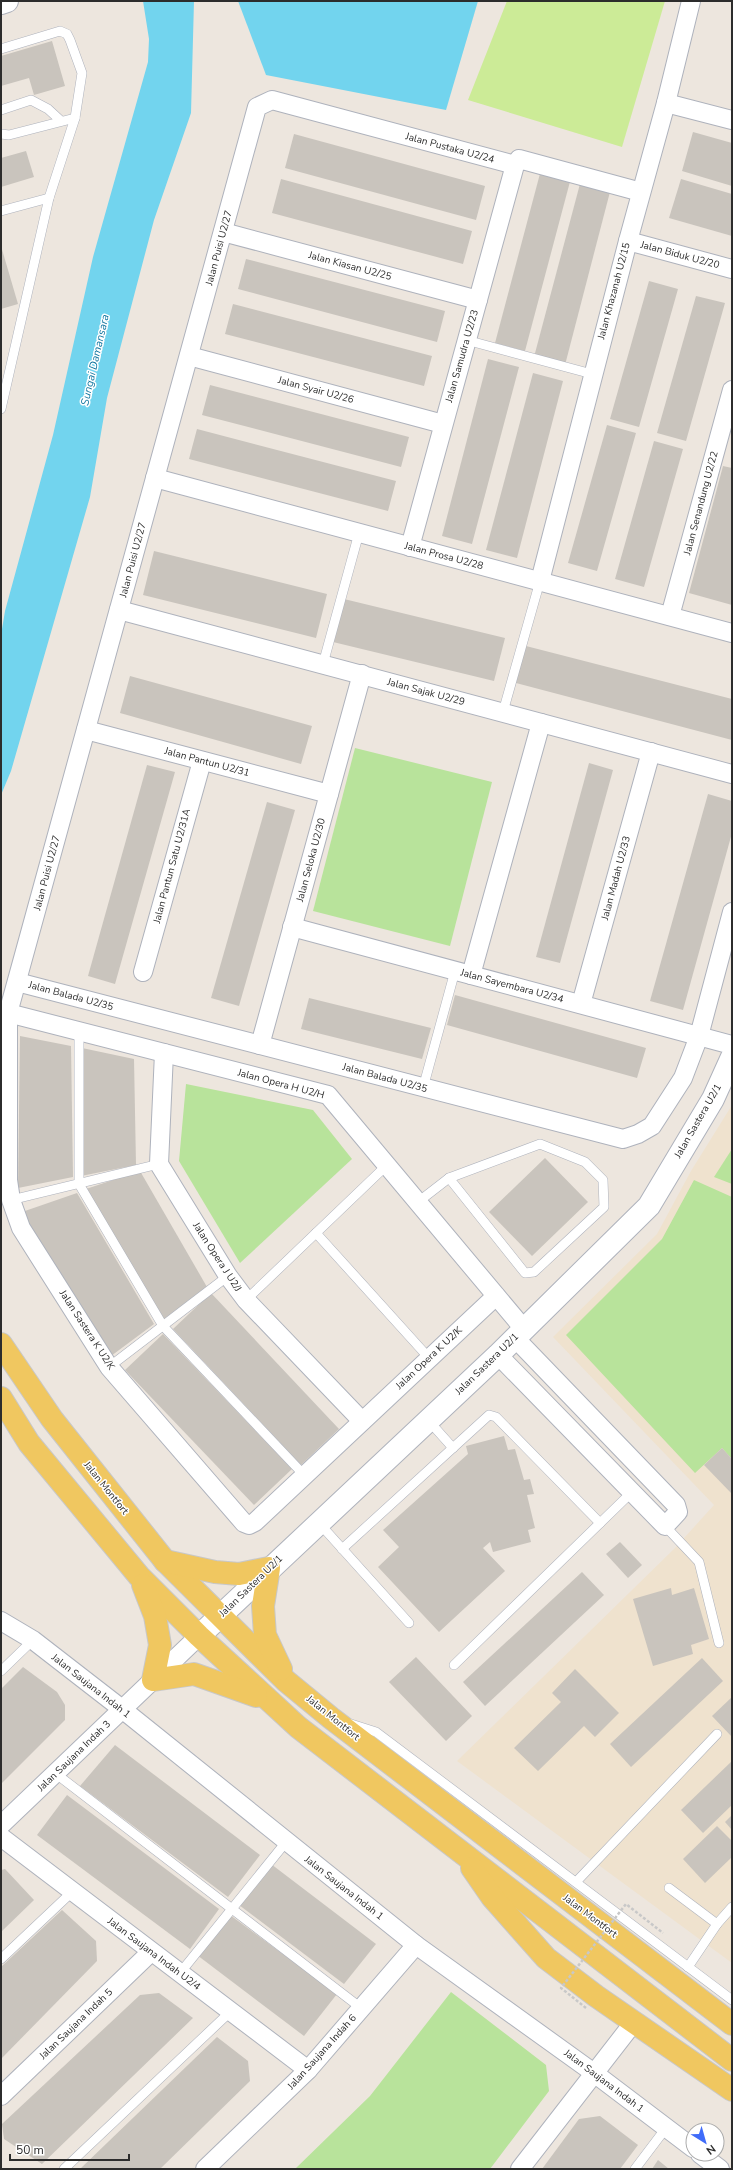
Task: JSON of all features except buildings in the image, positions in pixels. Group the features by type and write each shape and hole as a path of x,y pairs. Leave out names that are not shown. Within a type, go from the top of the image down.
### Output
{"main road":[{"name":"Jalan Montfort","path":"1,1344 52,1419 165,1561 286,1681 330,1718 732,2024"},
{"path":"1,1398 29,1443 139,1576 266,1700 298,1727 732,2060"},
{"path":"165,1561 215,1572 239,1574 270,1568 263,1606 265,1635 286,1681"},
{"path":"139,1576 155,1616 160,1645 153,1680 194,1674 266,1700"},
{"path":"461,1852 492,1897 546,1958 634,2022 732,2090"}],"street":[{"path":"1,3 7,1"},
{"name":"Jalan Khazanah U2/15","path":"540,581 592,374 666,103 691,1"},
{"name":"Jalan Pustaka U2/24","path":"258,107 272,100 514,165 519,159 641,192"},
{"path":"666,103 732,120"},
{"name":"Jalan Puisi U2/27","path":"8,1013 258,107"},
{"name":"Jalan Samudra U2/23","path":"410,546 514,165"},
{"name":"Jalan Kiasan U2/25","path":"223,232 478,300"},
{"name":"Jalan Biduk U2/20","path":"628,241 732,269"},
{"name":"Jalan Syair U2/26","path":"189,356 443,424"},
{"name":"Jalan Senandung U2/22","path":"670,616 732,390"},
{"name":"Jalan Prosa U2/28","path":"155,478 732,633"},
{"name":"Jalan Sajak U2/29","path":"119,610 732,774"},
{"name":"Jalan Seloka U2/30","path":"260,1045 362,674"},
{"path":"463,973 541,723"},
{"name":"Jalan Pantun U2/31","path":"86,730 329,794"},
{"name":"Jalan Madah U2/33","path":"581,1004 651,752"},
{"name":"Jalan Pantun Satu U2/31A","path":"144,972 202,760"},
{"name":"Jalan Balada U2/35","path":"17,982 623,1139 638,1134 652,1126 683,1078 699,1036 732,912"},
{"name":"Jalan Sayembara U2/34","path":"292,927 732,1045"},
{"name":"Jalan Opera H U2/H","path":"8,1013 328,1095 496,1296 519,1334 676,1505 678,1512 665,1526"},
{"name":"Jalan Sastera K U2/K","path":"8,1013 8,1180 12,1200 21,1228 109,1367 244,1523 249,1524 255,1522 362,1421"},
{"path":"159,1164 164,1053"},
{"name":"Jalan Sastera U2/1","path":"199,1636 498,1355 649,1206 713,1099 732,1057"},
{"name":"Jalan Opera J U2/J","path":"159,1164 228,1276 246,1300 362,1421"},
{"name":"Jalan Opera K U2/K","path":"362,1421 496,1296"},
{"path":"498,1355 665,1526"},
{"name":"Jalan Saujana Indah 1","path":"1,1621 33,1640 416,1945 594,2073 685,2142"},
{"name":"Jalan Saujana Indah 3","path":"1,1825 199,1636"},
{"name":"Jalan Saujana Indah U2/4","path":"1,1837 308,2070"},
{"name":"Jalan Saujana Indah 6","path":"205,2169 308,2070 416,1945"},
{"name":"Jalan Saujana Indah 5","path":"1,2096 151,1952"},
{"path":"520,2169 634,2022"},
{"path":"711,2162 720,2169"}],"lane":[{"path":"1,49 60,31 67,34 82,73 75,118 49,198 1,409"},
{"path":"1,110 32,100 48,109 61,121"},
{"path":"1,134 9,135 75,118"},
{"path":"1,211 49,198"},
{"path":"466,340 592,374"},
{"path":"323,664 359,533"},
{"path":"503,712 540,581"},
{"path":"423,1088 463,973"},
{"path":"79,1031 79,1184 163,1326 305,1476"},
{"path":"418,1202 449,1178 540,1144 585,1162 603,1180 604,1207 534,1272 525,1273 449,1178"},
{"path":"12,1200 159,1164"},
{"path":"246,1300 387,1165"},
{"path":"316,1233 429,1358"},
{"path":"109,1367 228,1276"},
{"path":"342,1550 489,1415 496,1417 600,1522"},
{"path":"428,1420 453,1448"},
{"path":"454,1665 632,1492"},
{"path":"318,1523 409,1623"},
{"path":"665,1526 699,1562 719,1642"},
{"path":"1,1671 33,1640"},
{"path":"330,1718 376,1732 732,2000"},
{"path":"576,1882 717,1734"},
{"path":"55,1773 231,1910 361,2008"},
{"path":"180,1973 286,1842"},
{"path":"669,1888 718,1924"},
{"path":"1,1959 72,1892"},
{"path":"688,1967 718,1924 732,1907"},
{"path":"64,2169 230,2012"},
{"path":"635,2169 666,2128"}],"path":[{"path":"586,2008 560,1988 626,1904 663,1933"}],"shaded area":[{"path":"732,1105 732,1963 457,1761 675,1548 714,1505 553,1337 657,1234 691,1171"}],"green space":[{"path":"507,1 665,1 622,147 468,100"},
{"path":"355,748 492,782 450,946 313,911"},
{"path":"186,1084 313,1110 352,1159 240,1263 179,1161"},
{"path":"732,1149 732,1184 714,1177"},
{"path":"694,1180 732,1197 732,1459 722,1448 695,1473 566,1335 662,1239"},
{"path":"451,1992 546,2065 549,2091 490,2169 295,2169 370,2096"}],"water":[{"name":"Sungai Damansara","path":"143,1 194,1 191,113 154,220 107,398 90,497 11,771 1,795 1,635 5,611 53,435 93,257 148,62 149,39"},
{"path":"238,1 478,1 446,110 266,75"}]}
